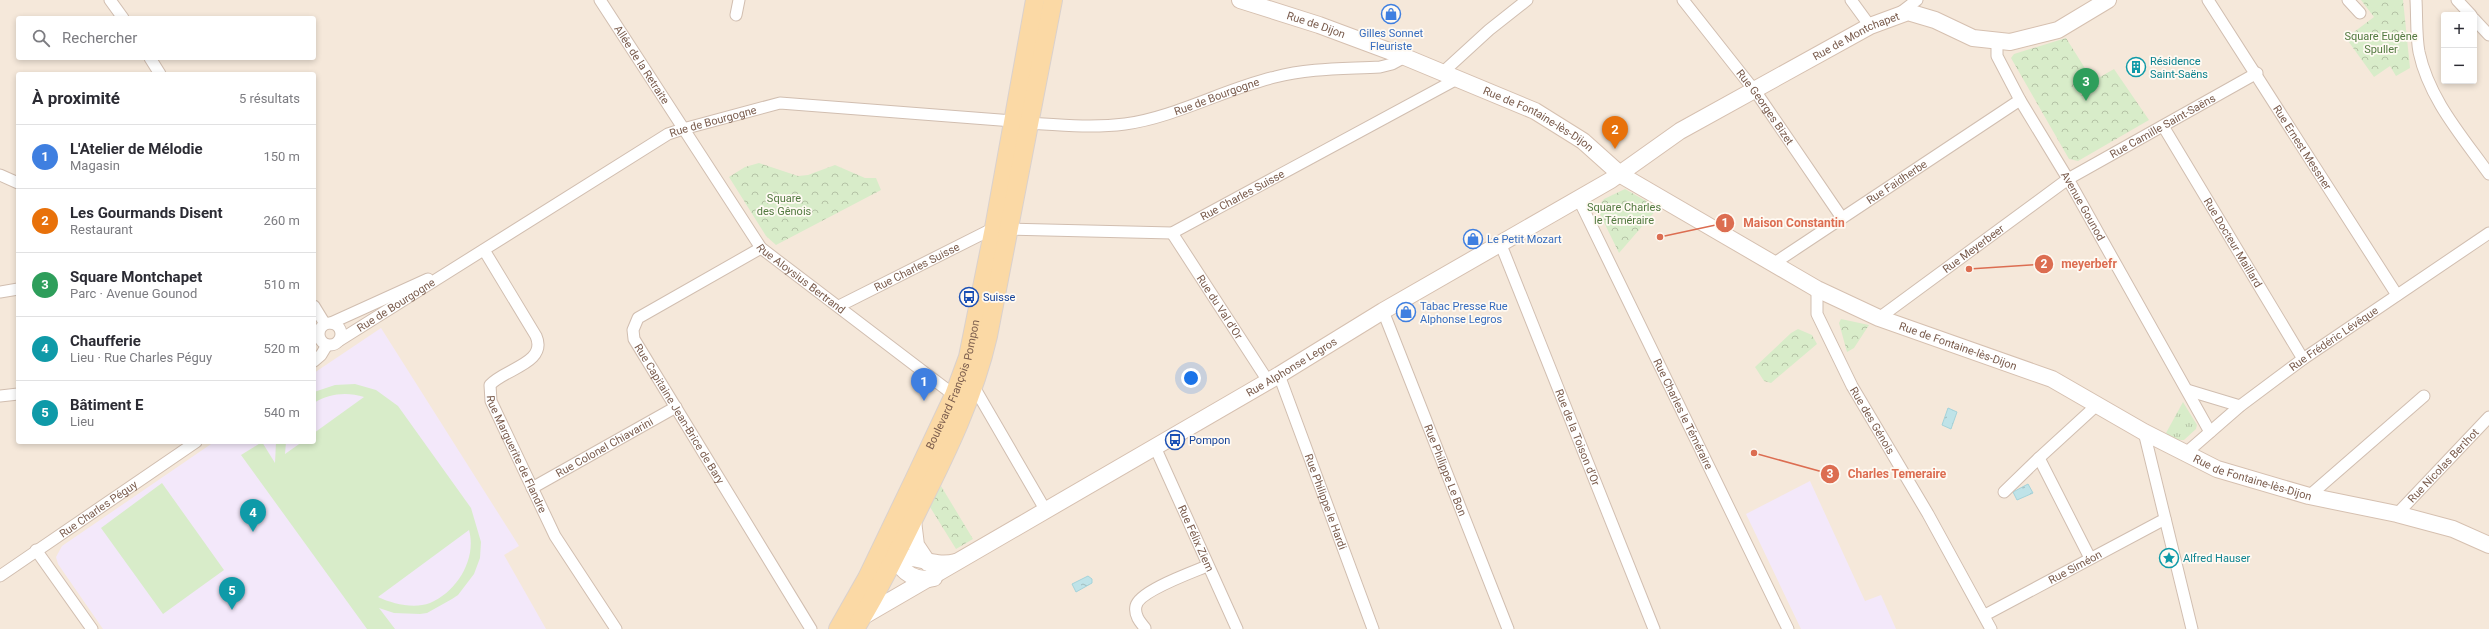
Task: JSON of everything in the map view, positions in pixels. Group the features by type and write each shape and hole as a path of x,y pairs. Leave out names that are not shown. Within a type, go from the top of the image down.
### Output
{"main road":[{"path":"1021,122 1035,0"},
{"path":"1021,122 1052,0"},
{"name":"Boulevard François Pompon","path":"859,623 913,521 949,447 974,387 988,336 1001,228 1021,122"},
{"name":"Boulevard François Pompon","path":"838,629 866,578 954,395 969,351 1001,228"},
{"path":"866,578 895,557 894,542 897,531 921,483 933,441"}],"street":[{"path":"110,0 122,16"},
{"name":"Allée de la Retraite","path":"600,0 683,129"},
{"path":"736,15 739,0"},
{"name":"Rue de Dijon","path":"1240,0 1319,25 1457,79"},
{"path":"1442,73 1490,30 1527,0"},
{"name":"Rue Georges Bizet","path":"1683,0 1753,89 1842,218"},
{"path":"1852,0 1870,26"},
{"path":"1900,13 1916,0"},
{"name":"Rue de Montchapet","path":"1621,175 1680,131 1753,89 1870,26 1900,13 1916,14 1973,38 2010,42 2058,30 2108,0"},
{"name":"Rue Ernest Messner","path":"2208,0 2257,73 2397,294"},
{"path":"2348,0 2360,13"},
{"path":"2416,0 2419,51 2425,73 2445,113 2489,174"},
{"path":"2457,0 2468,12"},
{"path":"2477,22 2489,35"},
{"name":"Avenue Gounod","path":"1997,41 1997,56 2020,100 2068,179 2210,432"},
{"name":"Rue de Bourgogne","path":"327,345 334,344 668,134 683,129 780,104 1021,122 1092,126 1126,124 1164,114 1276,76 1308,71 1380,67 1392,64 1404,57"},
{"path":"151,60 159,72"},
{"name":"Rue Camille Saint-Saëns","path":"2068,179 2257,73"},
{"name":"Rue de Fontaine-lès-Dijon","path":"1457,79 1535,111 1583,141 1621,175 1817,289 1879,318 2052,380 2098,404 2144,432 2217,469 2308,496 2397,514 2453,529 2489,545"},
{"name":"Rue Charles Suisse","path":"839,306 1001,228 1172,233 1457,79"},
{"name":"Rue Faidherbe","path":"1776,265 1779,260 2020,100"},
{"name":"Rue Docteur Maillard","path":"2164,126 2303,359"},
{"name":"Rue Aloysius Bertrand","path":"683,129 761,248 954,395"},
{"path":"0,175 16,182"},
{"name":"Rue Alphonse Legros","path":"859,623 937,565 963,560 1274,378 1383,311 1501,245 1621,175"},
{"name":"Rue Meyerbeer","path":"1879,318 2068,179"},
{"name":"Rue Charles le Téméraire","path":"1579,200 1788,629"},
{"name":"Rue du Val d'Or","path":"1172,233 1274,378"},
{"name":"Rue Frédéric Lévêque","path":"2186,453 2240,406 2303,359 2489,233"},
{"name":"Rue de la Toison d'Or","path":"1501,245 1654,629"},
{"name":"Rue Capitaine Jean-Brice de Bary","path":"761,248 638,318 633,330 634,339 811,629"},
{"name":"Rue Marguerite de Flandre","path":"484,250 538,341 537,352 533,359 497,377 490,385 489,393 554,536 616,629"},
{"name":"Rue de Bourgogne","path":"328,323 451,270"},
{"path":"0,292 16,289"},
{"name":"Rue des Génois","path":"1817,289 1817,314 1852,386 1928,514 1991,629"},
{"path":"316,308 328,323 316,334 321,341 327,345 322,355 316,360"},
{"name":"Rue Philippe Le Bon","path":"1383,311 1508,629"},
{"name":"Rue de Bourgogne","path":"328,323 340,329 340,340"},
{"name":"Rue Philippe le Hardi","path":"1274,378 1373,629"},
{"path":"974,387 1046,511"},
{"path":"2187,390 2240,406"},
{"path":"0,396 16,394"},
{"path":"2308,496 2424,396"},
{"path":"2004,492 2098,404"},
{"name":"Rue Colonel Chiavarini","path":"532,488 676,407"},
{"name":"Rue Nicolas Berthot","path":"2397,514 2489,417"},
{"path":"2144,432 2192,629"},
{"name":"Rue Charles Péguy","path":"0,576 193,444"},
{"name":"Rue Félix Ziem","path":"1155,447 1207,566 1237,629"},
{"path":"2039,458 2090,558"},
{"name":"Rue Siméon","path":"1984,615 2165,519"},
{"path":"913,521 916,545 931,570"},
{"path":"36,550 92,629"},
{"name":"Rue Alphonse Legros","path":"895,557 910,557 931,570"},
{"path":"1145,628 1137,617 1136,606 1139,599 1149,592 1207,566"}],"shaded area":[{"path":"0,0 2489,0 2489,629 0,629"},
{"path":"381,328 519,546 504,555 546,629 103,629 58,564 56,557 62,546 211,444 316,444 316,372"},
{"path":"1810,481 1865,601 1881,595 1896,629 1801,629 1746,514"}],"green space":[{"name":"Square Eugène Spuller","path":"2361,0 2403,0 2410,68 2396,76 2390,66 2374,77 2346,38 2374,17"},
{"path":"2066,38 2093,81 2114,69 2149,120 2078,161 2069,159 2011,58 2014,54"},
{"name":"Square des Gênois","path":"759,163 798,176 808,175 835,165 865,178 876,178 881,190 776,245 766,236 729,177 745,167"},
{"name":"Square Charles le Téméraire","path":"1625,189 1658,208 1619,253 1597,208 1604,199"},
{"path":"1841,319 1869,325 1854,348 1847,352 1839,323"},
{"path":"1798,329 1812,335 1817,344 1771,383 1764,381 1755,367 1791,333"},
{"path":"355,384 376,390 398,406 471,508 481,542 480,558 474,574 458,595 427,613 394,613 379,608 395,629 367,629 241,455 259,444 263,444 275,463 276,444 286,444 285,454 299,444 316,444 316,432 364,397 352,394 339,394 326,397 316,402 316,391 335,385","holes":["469,530 471,541 470,552 463,573 456,583 440,598 430,603 410,606 397,604 378,597"]},
{"path":"2183,402 2197,425 2196,429 2184,440 2179,440 2170,437 2166,433"},
{"path":"162,483 224,570 163,614 101,528"},
{"path":"941,486 973,539 956,549 930,507"}],"water":[{"path":"1948,408 1957,412 1951,429 1942,425"},
{"path":"2028,484 2033,493 2017,500 2013,492"},
{"path":"1088,576 1092,579 1092,583 1076,592 1072,584"}],"place":[{"name":"Gilles Sonnet Fleuriste","path":"1391,14"},
{"name":"Résidence Saint-Saëns","path":"2136,67"},
{"name":"Square Montchapet","path":"2086,101"},
{"name":"Les Gourmands Disent","path":"1615,149"},
{"name":"Maison Constantin","path":"1660,237"},
{"name":"Le Petit Mozart","path":"1473,239"},
{"name":"meyerbefr","path":"1969,269"},
{"name":"Suisse","path":"969,297"},
{"name":"Tabac Presse Rue Alphonse Legros","path":"1406,312"},
{"name":"L'Atelier de Mélodie","path":"924,401"},
{"name":"Pompon","path":"1175,440"},
{"name":"Charles Temeraire","path":"1754,453"},
{"name":"Chaufferie","path":"253,532"},
{"name":"Alfred Hauser","path":"2169,558"},
{"name":"Bâtiment E","path":"232,610"}]}
